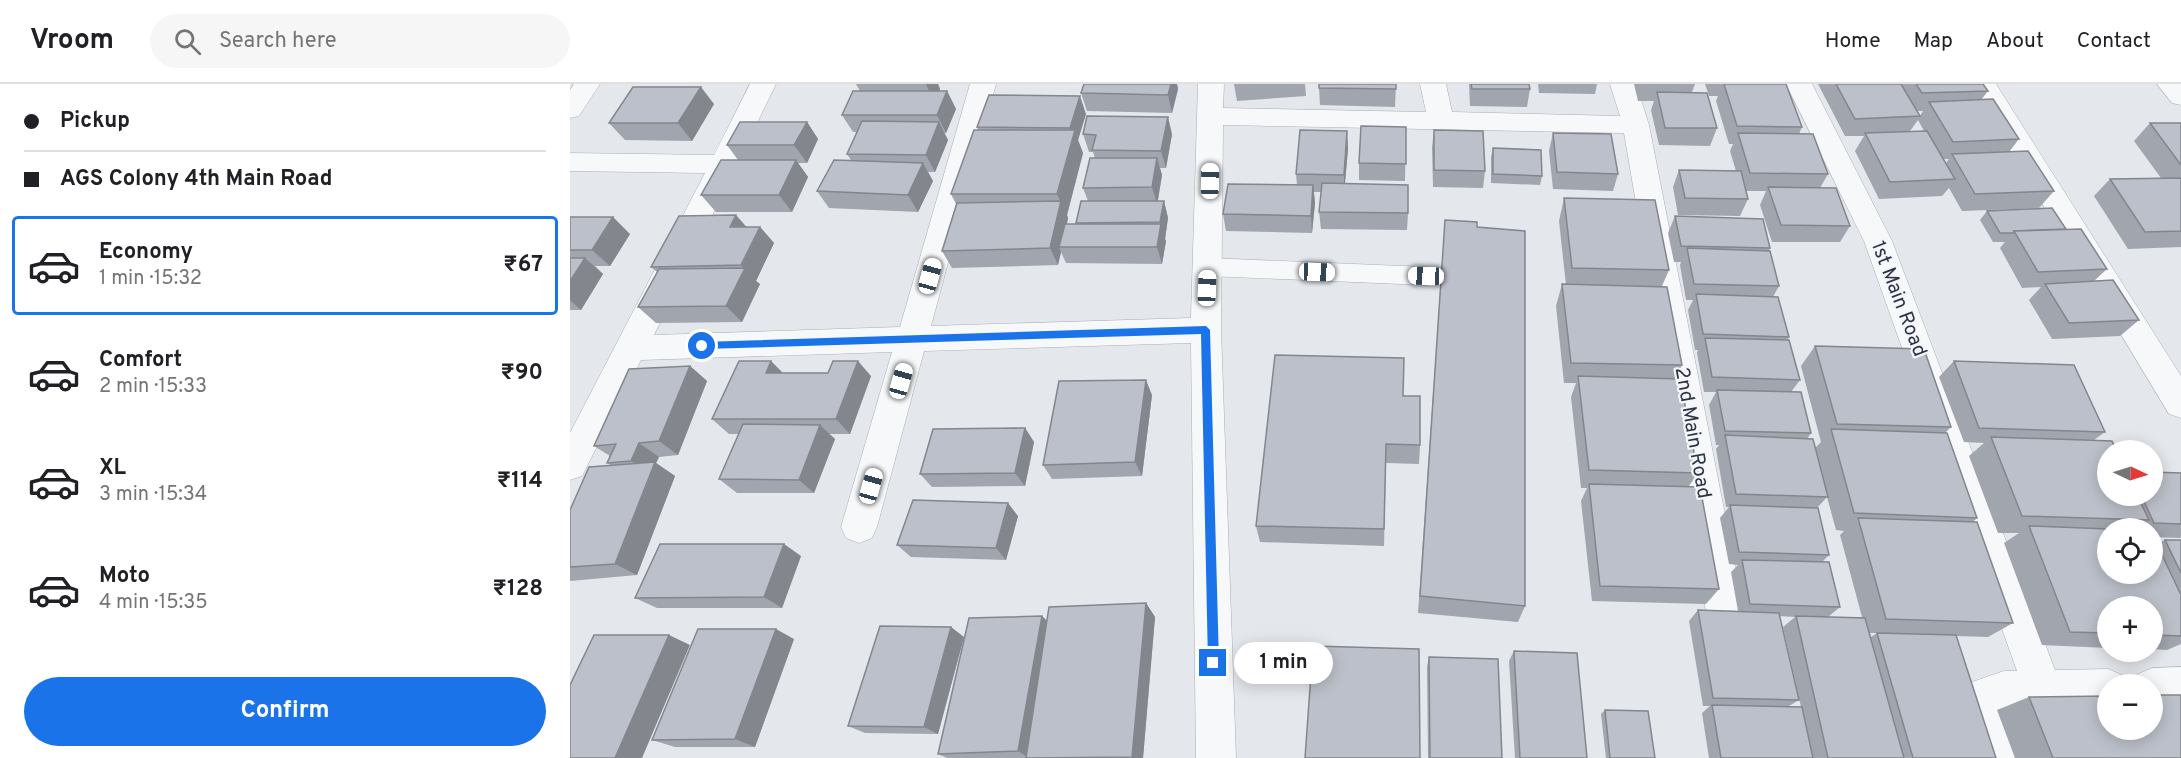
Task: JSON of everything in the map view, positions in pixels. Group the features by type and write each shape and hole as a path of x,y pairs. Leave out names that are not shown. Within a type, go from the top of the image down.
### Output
{"street":[{"path":"570,110 587,84"},
{"path":"570,465 632,348 763,84"},
{"path":"859,527 983,84"},
{"path":"1432,84 1441,121"},
{"name":"2nd Main Road","path":"1623,84 1636,125 1724,607"},
{"name":"1st Main Road","path":"1799,84 1878,241 2043,690"},
{"path":"1983,84 2181,404"},
{"path":"2170,84 2181,97"},
{"path":"1216,758 1206,330 1211,100 1441,121 1636,125"},
{"path":"570,162 722,164"},
{"path":"632,348 1206,330"},
{"path":"2163,687 2181,687"},
{"path":"1998,758 1981,710 1983,697 2004,691 2097,689"}],"lane":[{"path":"1208,267 1426,276"}],"building":[{"path":"1084,84 1171,84 1168,95 1081,93"},
{"path":"1319,84 1396,84 1396,89 1319,88"},
{"path":"1471,84 1529,84 1530,89 1472,89"},
{"path":"1724,84 1786,84 1802,127 1737,126"},
{"path":"1836,84 1901,84 1920,116 1855,119"},
{"path":"1916,84 1983,84 1988,91 1922,93"},
{"path":"633,87 701,87 678,123 609,123"},
{"path":"853,91 947,91 937,115 842,115"},
{"path":"1657,92 1707,93 1717,128 1665,128"},
{"path":"989,95 1080,96 1070,128 977,127"},
{"path":"1993,99 2019,139 1953,142 1929,102"},
{"path":"1087,116 1168,117 1161,151 1092,150 1096,135 1083,134"},
{"path":"862,121 939,122 926,155 847,154"},
{"path":"740,122 807,122 794,145 727,145"},
{"path":"2150,123 2181,123 2181,165"},
{"path":"1361,126 1406,127 1406,164 1359,163"},
{"path":"974,130 1075,130 1057,194 951,194"},
{"path":"1300,130 1347,131 1344,175 1296,174"},
{"path":"1434,130 1483,131 1485,171 1434,170"},
{"path":"1927,131 1955,179 1890,182 1865,133"},
{"path":"1553,133 1611,134 1618,174 1557,172"},
{"path":"1738,133 1813,134 1828,174 1750,173"},
{"path":"1493,148 1541,150 1542,176 1493,174"},
{"path":"2028,151 2054,191 1975,194 1952,154"},
{"path":"1090,158 1157,158 1152,187 1083,188"},
{"path":"721,160 796,160 779,195 701,195"},
{"path":"834,160 923,163 908,195 817,191"},
{"path":"1679,170 1741,171 1748,199 1685,198"},
{"path":"2181,178 2181,231 2145,232 2110,179"},
{"path":"1322,183 1408,185 1408,213 1319,212"},
{"path":"1228,184 1313,185 1311,216 1223,214"},
{"path":"1768,187 1836,188 1850,226 1781,225"},
{"path":"1564,198 1655,200 1669,270 1572,268"},
{"path":"1061,201 1050,248 942,251 957,203"},
{"path":"1081,201 1164,201 1160,222 1076,223"},
{"path":"2052,208 2066,229 2000,233 1987,211"},
{"path":"736,215 730,227 760,227 741,265 651,267 679,216"},
{"path":"1675,216 1763,219 1770,248 1681,246"},
{"path":"570,217 613,217 592,250 570,250"},
{"path":"1445,220 1477,222 1477,227 1525,231 1525,606 1420,596"},
{"path":"1065,224 1161,224 1157,247 1059,247"},
{"path":"2081,229 2107,269 2038,272 2014,231"},
{"path":"1687,248 1770,251 1779,286 1694,284"},
{"path":"570,258 585,258 570,281"},
{"path":"745,268 726,306 638,307 659,269"},
{"path":"2113,280 2139,320 2069,323 2045,284"},
{"path":"1562,284 1667,287 1682,365 1571,363"},
{"path":"1696,294 1778,297 1789,337 1703,334"},
{"path":"1705,338 1789,340 1800,380 1712,377"},
{"path":"1815,346 1924,349 1951,427 1837,424"},
{"path":"1275,355 1404,358 1403,396 1420,396 1420,445 1386,444 1384,529 1256,526"},
{"path":"739,361 771,361 766,373 828,373 833,361 858,361 836,419 712,419"},
{"path":"1954,361 2074,365 2105,432 1979,428"},
{"path":"690,366 659,441 639,443 631,461 607,463 616,444 594,446 629,369"},
{"path":"1578,376 1680,379 1698,473 1589,470"},
{"path":"1146,380 1135,462 1043,465 1059,381"},
{"path":"1717,390 1801,392 1811,433 1725,431"},
{"path":"743,424 820,425 799,480 719,479"},
{"path":"1025,428 1015,473 920,474 933,429"},
{"path":"1831,429 1947,433 1977,518 1854,513"},
{"path":"1725,435 1813,439 1828,497 1736,494"},
{"path":"1991,437 2097,441 2097,506 2142,506 2148,518 2097,518 2022,516"},
{"path":"655,462 615,564 570,567 570,510 589,467"},
{"path":"2163,472 2181,473 2181,524 2163,523 2163,518 2152,518 2146,506 2163,506"},
{"path":"1589,484 1700,487 1719,589 1600,586"},
{"path":"913,500 1008,503 996,548 897,545"},
{"path":"1730,505 1818,508 1829,555 1739,552"},
{"path":"1858,518 1977,522 2013,623 1886,619"},
{"path":"2029,526 2097,529 2097,584 2163,584 2163,557 2181,595 2181,636 2163,635 2163,596 2097,596 2097,633 2070,632"},
{"path":"2165,540 2181,540 2181,573"},
{"path":"660,544 784,544 764,597 635,598"},
{"path":"1742,560 1829,562 1840,607 1750,604"},
{"path":"1146,603 1132,757 1026,758 1049,607"},
{"path":"1698,610 1779,613 1799,700 1713,698"},
{"path":"1042,616 1018,751 938,754 969,618"},
{"path":"1796,616 1865,618 1904,758 1828,758"},
{"path":"880,626 951,627 924,727 848,726"},
{"path":"698,629 776,629 735,739 652,740"},
{"path":"1877,633 1956,635 1996,758 1913,758"},
{"path":"594,635 669,635 615,758 570,758 570,685"},
{"path":"1313,646 1419,649 1420,758 1305,758"},
{"path":"1514,651 1577,653 1587,758 1520,758"},
{"path":"1429,657 1498,659 1502,758 1430,758"},
{"path":"2163,695 2181,695 2181,758 2053,758 2029,697 2097,696 2097,740 2163,740"},
{"path":"1712,705 1802,707 1813,758 1721,758"},
{"path":"1605,710 1648,711 1655,758 1610,758"}],"route":[{"path":"702,346 1206,330 1213,663"}]}
